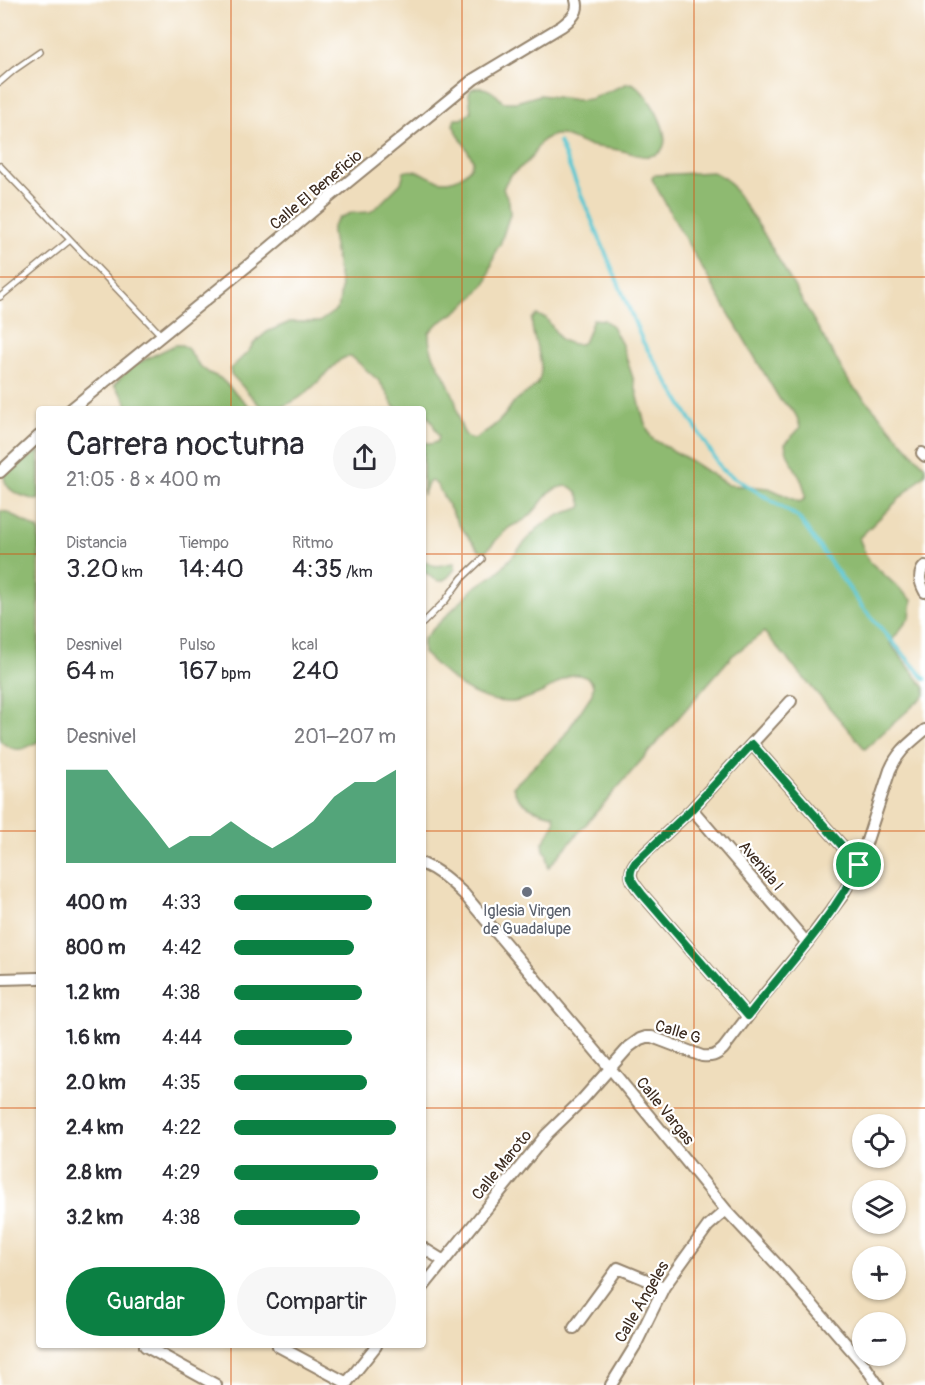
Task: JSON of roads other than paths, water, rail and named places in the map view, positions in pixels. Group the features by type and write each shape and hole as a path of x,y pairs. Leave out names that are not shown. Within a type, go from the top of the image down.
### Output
{"street":[{"name":"Calle El Beneficio","path":"75,406 474,79 562,26 574,16 578,5 576,0"},
{"path":"0,472 36,439"},
{"path":"925,566 921,570 919,580 925,592"},
{"path":"748,1016 642,894 630,877 630,870 692,809 791,701"},
{"name":"Calle G","path":"610,1068 629,1047 646,1037 652,1037 702,1056 711,1057 723,1049 842,896 859,865 896,757 925,730"},
{"path":"752,744 859,865"},
{"name":"Avenida I","path":"692,809 807,943"},
{"name":"Calle Vargas","path":"426,865 447,878 464,894 726,1210 792,1282 879,1385"},
{"path":"0,980 36,978"},
{"name":"Calle Maroto","path":"426,1283 547,1134 582,1100 610,1068"},
{"name":"Calle Ángeles","path":"611,1385 664,1287 708,1226 726,1210"},
{"path":"426,1250 444,1261"},
{"path":"574,1328 618,1268 664,1287"},
{"path":"149,1348 216,1385"},
{"path":"282,1348 346,1384 374,1348"}],"lane":[{"path":"0,82 40,52"},
{"path":"0,166 161,335"},
{"path":"0,297 70,240"},
{"path":"426,620 462,578 482,559"}],"waterway":[{"path":"559,142 643,342 722,470 798,517 863,608 925,679"}],"place":[{"name":"Iglesia Virgen de Guadalupe","path":"527,892"}]}
